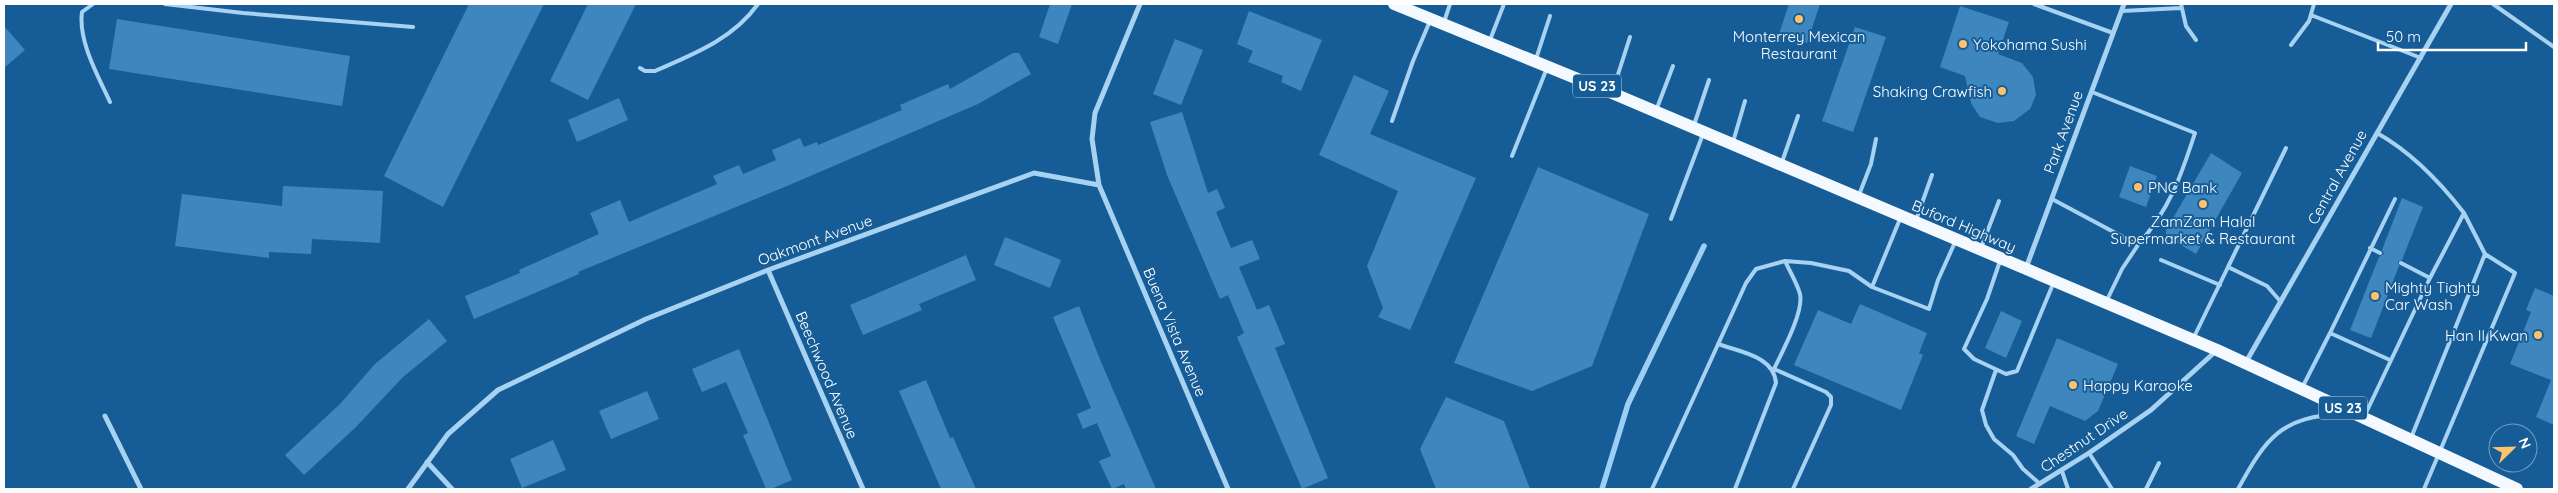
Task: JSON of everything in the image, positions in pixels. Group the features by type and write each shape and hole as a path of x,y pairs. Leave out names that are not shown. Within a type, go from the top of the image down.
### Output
{"main road":[{"name":"Buford Highway","path":"1394,4 1733,143 2025,270 2217,350 2517,489"}],"street":[{"path":"1099,185 1092,139 1095,113 1140,4"},
{"name":"Park Avenue","path":"2025,270 2124,4"},
{"name":"Central Avenue","path":"2246,363 2451,4"},
{"name":"Oakmont Avenue","path":"408,489 448,434 498,390 646,319 768,270 1034,173 1099,185"},
{"name":"Buena Vista Avenue","path":"1099,185 1228,489"},
{"name":"Beechwood Avenue","path":"768,270 863,489"},
{"name":"Chestnut Drive","path":"2031,489 2062,471 2152,410 2217,350"},
{"path":"105,416 141,489"},
{"path":"427,462 452,489"}],"lane":[{"path":"93,4 82,12 81,20 87,46 110,102"},
{"path":"164,4 243,13 413,26"},
{"path":"640,68 645,71 655,71 714,44 746,21 758,4"},
{"path":"1443,24 1450,4"},
{"path":"1489,43 1504,4"},
{"path":"2034,4 2113,33"},
{"path":"2291,44 2301,34 2311,15 2314,4"},
{"path":"2493,4 2554,46"},
{"path":"2122,11 2181,6 2186,26 2196,40"},
{"path":"2311,15 2421,58"},
{"path":"1536,61 1550,16"},
{"path":"1392,121 1413,61 1431,19"},
{"path":"1612,93 1630,37"},
{"path":"1512,156 1548,66"},
{"path":"1655,112 1673,66"},
{"path":"1671,219 1699,129 1709,80"},
{"path":"2092,92 2195,133 2176,189 2158,222 2138,245 2122,269 2105,303"},
{"path":"1733,143 1745,101"},
{"path":"1781,164 1798,116"},
{"path":"2377,132 2393,142 2443,186 2464,213 2485,254 2515,273 2467,383 2456,417 2424,489"},
{"path":"1858,197 1871,164 1876,139"},
{"path":"2192,340 2286,148"},
{"path":"1915,222 1932,175"},
{"path":"2052,199 2138,245"},
{"path":"2302,389 2395,199"},
{"path":"1980,250 1999,201"},
{"path":"2238,489 2269,439 2285,428 2302,420 2359,415 2390,360 2464,213"},
{"path":"1872,287 1901,216"},
{"path":"1652,489 1746,283 1756,269 1786,261 1811,263 1849,271 1872,287 1929,309 1938,280 1956,240"},
{"path":"2370,248 2380,253"},
{"path":"2410,440 2485,254"},
{"path":"2001,259 1987,299 1964,349 1974,359 1996,370 2006,374 2017,371 2054,282"},
{"path":"2161,260 2220,285"},
{"path":"1735,489 1749,459 1776,383 1774,369 1787,342 1800,304 1800,295 1786,261"},
{"path":"2401,263 2430,278"},
{"path":"2228,268 2267,286 2281,302"},
{"path":"2330,333 2390,360"},
{"path":"1718,344 1763,360 1774,369 1820,388 1831,398 1831,405 1793,489"},
{"path":"1996,370 1982,410 1986,425 1994,439 2013,454 2023,469 2040,484"},
{"path":"2089,453 2112,489"},
{"path":"2146,489 2159,463"},
{"path":"2062,471 2068,489"}],"building":[{"path":"469,4 544,4 443,207 384,176"},
{"path":"588,4 636,4 588,100 550,81"},
{"path":"1050,4 1072,4 1058,44 1039,37"},
{"name":"Monterrey Mexican Restaurant","path":"1789,4 1820,4 1807,43 1779,34"},
{"path":"1960,6 2009,22 1998,54 2022,63 2033,77 2036,95 2030,109 2014,121 1998,123 1980,117 1971,103 1965,76 1940,67"},
{"path":"1249,11 1322,40 1301,91 1281,82 1283,76 1248,62 1253,51 1237,44"},
{"path":"117,19 350,56 342,106 109,69"},
{"path":"4,26 25,50 4,68"},
{"path":"1855,27 1886,37 1853,132 1822,121"},
{"path":"1175,39 1203,50 1181,105 1153,94"},
{"path":"1013,53 1019,53 1031,74 978,104 787,186 578,272 579,274 474,319 465,296 520,273 519,270 599,234 590,213 620,200 629,222 717,184 713,176 739,165 743,174 776,160 772,150 800,138 804,147 817,142 818,145 902,110 900,105 948,84 950,89"},
{"path":"1354,75 1389,91 1370,134 1476,178 1410,330 1378,317 1383,308 1367,266 1398,191 1319,155"},
{"path":"619,98 628,120 577,142 568,120"},
{"path":"1182,112 1208,193 1217,189 1225,208 1216,212 1231,248 1252,240 1260,259 1239,267 1257,310 1269,305 1285,344 1275,348 1328,478 1302,489 1237,337 1244,333 1228,295 1220,299 1167,175 1150,122"},
{"name":"ZamZam Halal Supermarket & Restaurant","path":"2211,153 2242,173 2196,254 2166,236 2166,230"},
{"name":"PNC Bank","path":"2130,166 2157,176 2146,207 2119,197"},
{"path":"1538,167 1649,214 1592,366 1532,391 1454,363"},
{"path":"283,186 383,191 380,243 312,239 311,254 269,252 269,258 175,246 182,194 282,206"},
{"name":"Mighty Tighty Car Wash","path":"2402,198 2423,207 2402,260 2398,262 2399,266 2371,338 2350,330 2379,257 2384,254 2382,250"},
{"path":"1005,237 1061,260 1050,288 994,265"},
{"path":"966,255 976,280 919,304 922,310 863,335 850,305"},
{"name":"Han Il Kwan","path":"2535,288 2554,296 2554,425 2536,417 2551,380 2510,364 2531,312 2526,310"},
{"path":"1860,304 1927,333 1919,353 1923,355 1901,410 1794,365 1818,310 1851,324"},
{"path":"1079,306 1156,489 1126,489 1124,484 1112,489 1099,461 1111,456 1097,423 1083,429 1077,414 1091,408 1053,317"},
{"path":"2001,311 2022,321 2006,358 1985,348"},
{"path":"429,319 447,341 403,377 356,427 304,475 285,455 340,404 375,364"},
{"name":"Happy Karaoke","path":"2057,338 2118,364 2098,411 2085,421 2050,406 2034,444 2016,436"},
{"path":"739,349 792,480 771,489 766,489 743,435 748,433 726,382 702,392 692,369"},
{"path":"926,380 950,438 953,437 976,489 941,489 899,391"},
{"path":"647,391 659,419 611,439 599,411"},
{"path":"1446,397 1504,421 1530,489 1436,489 1420,449"},
{"path":"553,440 566,470 522,488 510,459"}],"waterway":[{"path":"1602,489 1628,404 1704,246"}],"place":[{"name":"Monterrey Mexican Restaurant","path":"1799,19"},
{"name":"Yokohama Sushi","path":"1963,44"},
{"name":"Shaking Crawfish","path":"2002,91"},
{"name":"PNC Bank","path":"2138,187"},
{"name":"ZamZam Halal Supermarket & Restaurant","path":"2203,204"},
{"name":"Mighty Tighty Car Wash","path":"2375,296"},
{"name":"Han Il Kwan","path":"2538,335"},
{"name":"Happy Karaoke","path":"2073,385"}]}
